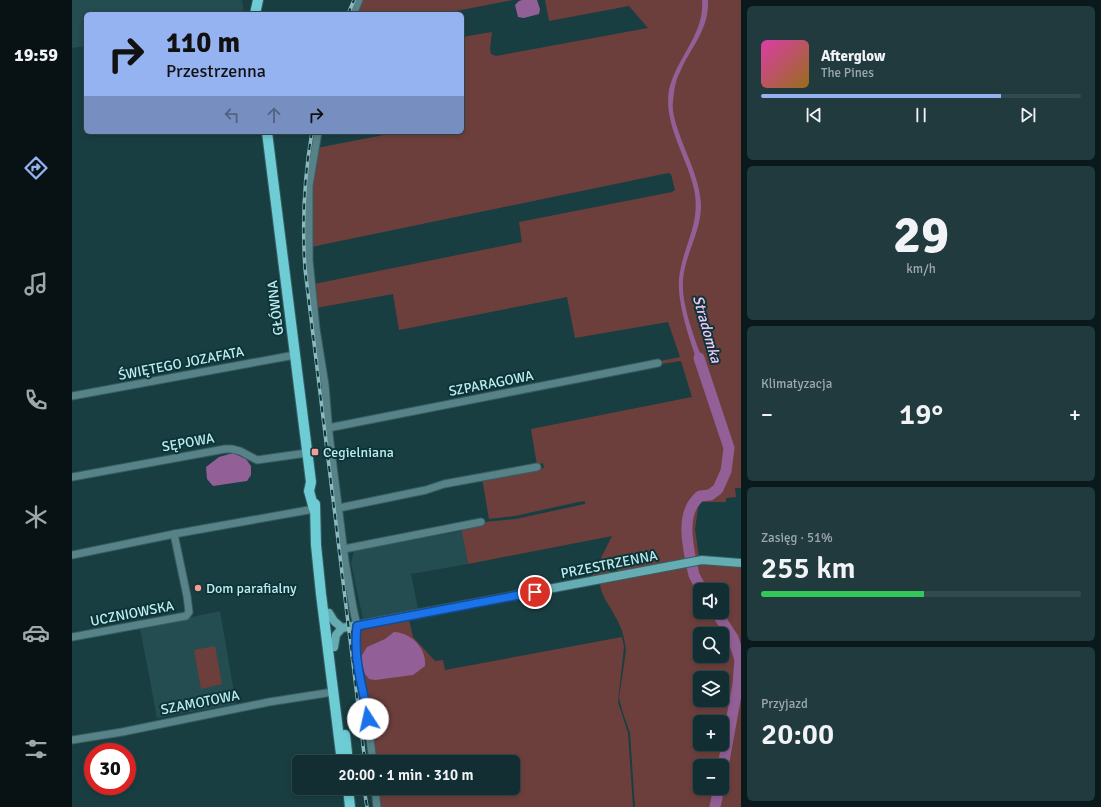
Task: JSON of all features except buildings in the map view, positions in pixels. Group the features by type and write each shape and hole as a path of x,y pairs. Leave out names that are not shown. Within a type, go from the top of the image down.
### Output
{"main road":[{"path":"251,0 251,12"},
{"path":"256,12 258,0"},
{"name":"GŁÓWNA","path":"267,134 311,482 309,491 314,509 321,594 341,755"},
{"name":"GŁÓWNA","path":"316,529 323,557 348,755"},
{"path":"349,795 350,807"}],"street":[{"path":"354,12 359,0"},
{"path":"318,134 309,186 309,253 316,329 325,385 328,428 344,549 357,626 355,648 357,668 366,707 372,755"},
{"name":"ŚWIĘTEGO JOZAFATA","path":"72,396 295,355"},
{"name":"SZPARAGOWA","path":"328,428 658,363"},
{"name":"SĘPOWA","path":"72,477 225,449 240,451 257,460 307,453"},
{"path":"339,508 426,490 444,484 537,466"},
{"path":"72,555 174,534 314,509"},
{"path":"344,549 481,522"},
{"name":"UCZNIOWSKA","path":"72,637 186,616 189,612 187,596 174,534"},
{"name":"PRZESTRZENNA","path":"342,628 682,563 702,560 741,563"},
{"path":"330,613 334,621 342,628 336,635 334,647"},
{"name":"SZAMOTOWA","path":"72,740 122,732 269,702 333,692"},
{"path":"376,795 377,807"}],"shaded area":[{"path":"72,0 242,0 244,12 84,12 84,46 72,48"},
{"path":"361,0 513,0 451,12 356,12"},
{"path":"522,0 537,0 540,9 539,14 524,18 518,17 515,5"},
{"path":"545,0 741,0 741,488 735,488 736,497 726,498 726,502 699,502 695,529 699,557 620,572 616,570 618,563 616,562 609,574 591,578 612,536 468,564 461,527 485,522 516,519 585,504 585,501 578,502 515,516 489,519 482,478 544,468 543,463 537,465 531,429 692,397 681,361 661,364 660,361 680,357 668,322 575,338 567,297 399,330 393,294 316,308 314,284 522,242 519,222 672,192 675,190 671,174 668,173 311,247 311,186 317,148 389,134 464,134 464,37 492,32 490,49 491,54 496,56 648,28 629,6 549,21"},
{"path":"702,0 708,0 706,21 677,79 673,102 675,120 694,173 701,200 700,216 696,234 684,270 683,291 687,313 706,370 701,372 685,322 679,295 680,272 682,261 692,232 696,201 691,177 672,128 668,103 669,90 673,78 699,24 702,12"},
{"path":"233,453 246,459 251,466 251,475 247,481 213,486 207,479 206,467 219,457"},
{"path":"462,531 468,564 411,574 418,609 363,619 351,563 354,551"},
{"path":"709,564 741,566 741,807 635,807 630,733 619,698 626,651 625,642 620,626 604,597 600,584 668,569"},
{"path":"220,611 236,704 157,718 140,628"},
{"path":"409,620 413,637 435,661 443,660 445,670 622,637 624,647 618,702 628,733 633,807 380,807 379,795 520,795 520,755 374,755 357,654 359,632 366,629"},
{"path":"394,632 407,635 417,643 424,654 425,666 413,675 375,680 369,679 365,674 361,662 362,655 367,647 385,639"},
{"path":"215,646 222,684 201,689 194,650"}],"waterway":[{"name":"Stradomka","path":"691,562 687,534 689,512 700,496 710,495 718,489 726,471 729,448 699,358"},
{"name":"Stradomka","path":"692,566 694,575 698,583"},
{"name":"Stradomka","path":"721,619 733,638 740,660 738,684 724,759"},
{"name":"Stradomka","path":"715,807 718,795"}],"railway":[{"path":"349,12 354,0"},
{"path":"312,134 304,200 305,269 364,755"},
{"path":"365,795 367,807"}],"place":[{"name":"Cegielniana","path":"315,452"},
{"name":"Dom parafialny","path":"198,588"}],"route":[{"path":"368,719 357,668 355,648 357,626 535,592"}]}
